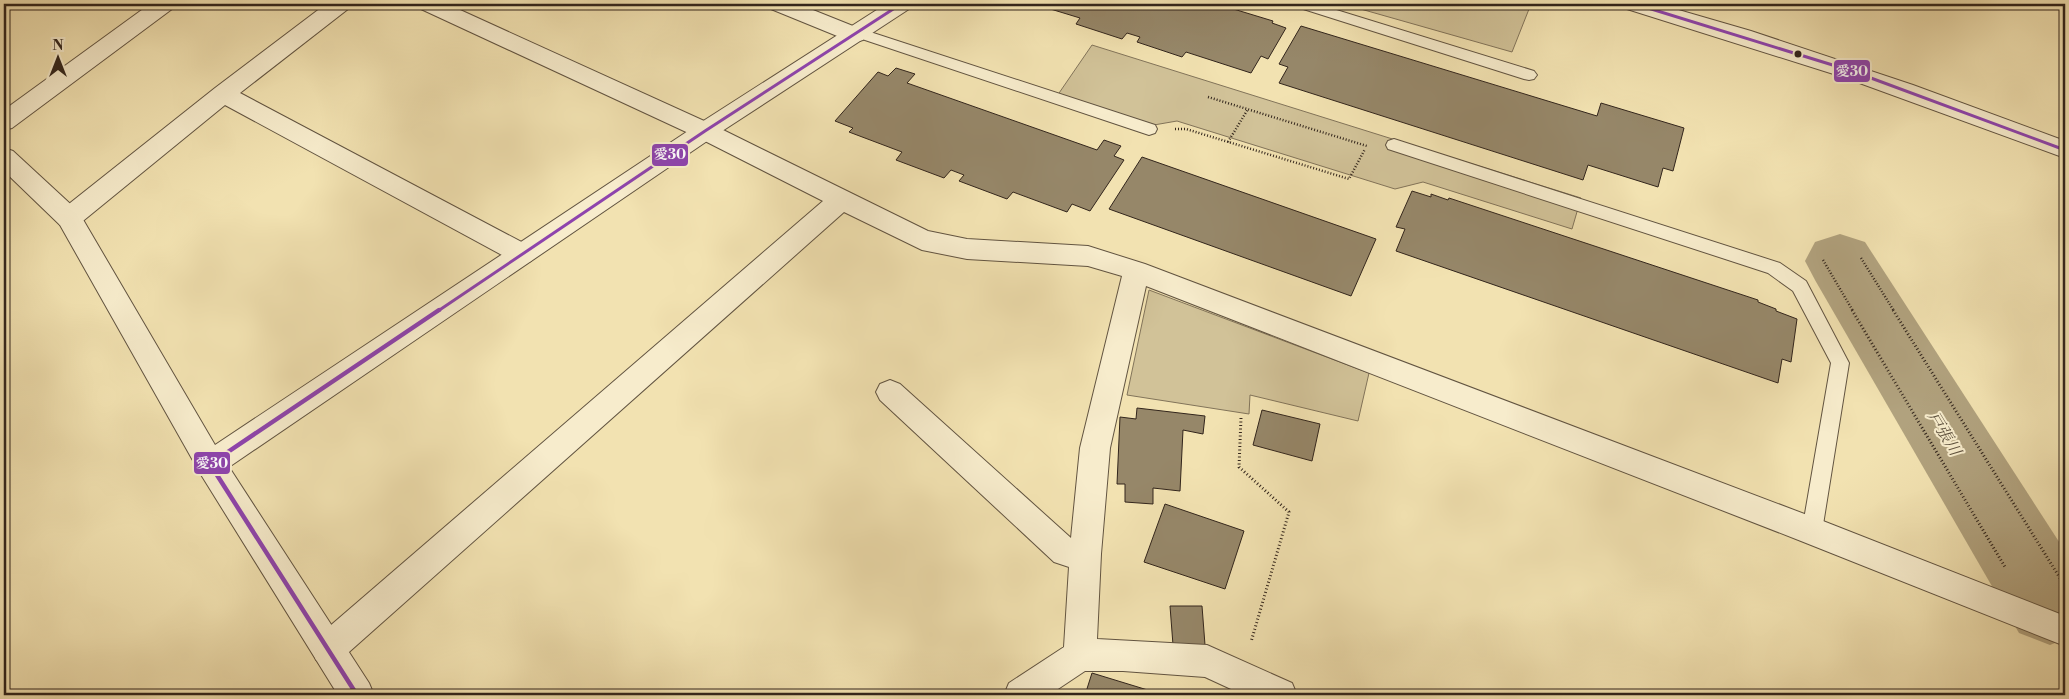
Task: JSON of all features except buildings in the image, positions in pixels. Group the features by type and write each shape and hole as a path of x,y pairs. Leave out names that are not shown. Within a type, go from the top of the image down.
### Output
{"street":[{"path":"69,218 223,94 340,4"},
{"path":"429,4 705,131 922,240 967,249 1088,256 1136,271 2035,617 2065,631"},
{"path":"779,4 856,34"},
{"path":"210,464 705,131 902,4"},
{"path":"1634,4 1773,45 1872,78 2065,150"},
{"path":"4,122 158,16"},
{"path":"223,94 522,254"},
{"path":"4,157 69,218 210,464 358,695"},
{"path":"328,649 841,200"},
{"path":"1080,655 1085,554 1095,448 1136,271"},
{"path":"890,392 1065,552 1085,554"},
{"path":"1021,695 1080,655 1123,655 1207,661 1280,695"}],"lane":[{"path":"1302,4 1529,75"},
{"path":"856,34 1149,130"},
{"path":"1394,146 1774,268 1800,286 1840,363 1812,531"}],"path":[{"path":"1208,97 1367,146"},
{"path":"1228,142 1248,109"},
{"path":"1149,130 1186,129 1349,179 1371,138 1394,146"},
{"path":"1861,258 2065,586"},
{"path":"1823,260 2035,617"},
{"path":"1241,418 1239,466 1289,512 1241,676"}],"shaded area":[{"path":"1343,4 1531,4 1512,52"},
{"path":"1092,45 1581,198 1572,229 1423,182 1395,189 1177,121 1148,126 1057,96"},
{"path":"1149,290 1369,373 1358,421 1250,395 1249,414 1127,395"}],"waterway":[{"name":"戸張川","path":"1840,261 2050,604"}],"transit line":[{"name":"愛30","path":"357,695 210,464 705,131 901,4"},
{"name":"愛30","path":"1635,4 1852,71 2065,150"}]}
